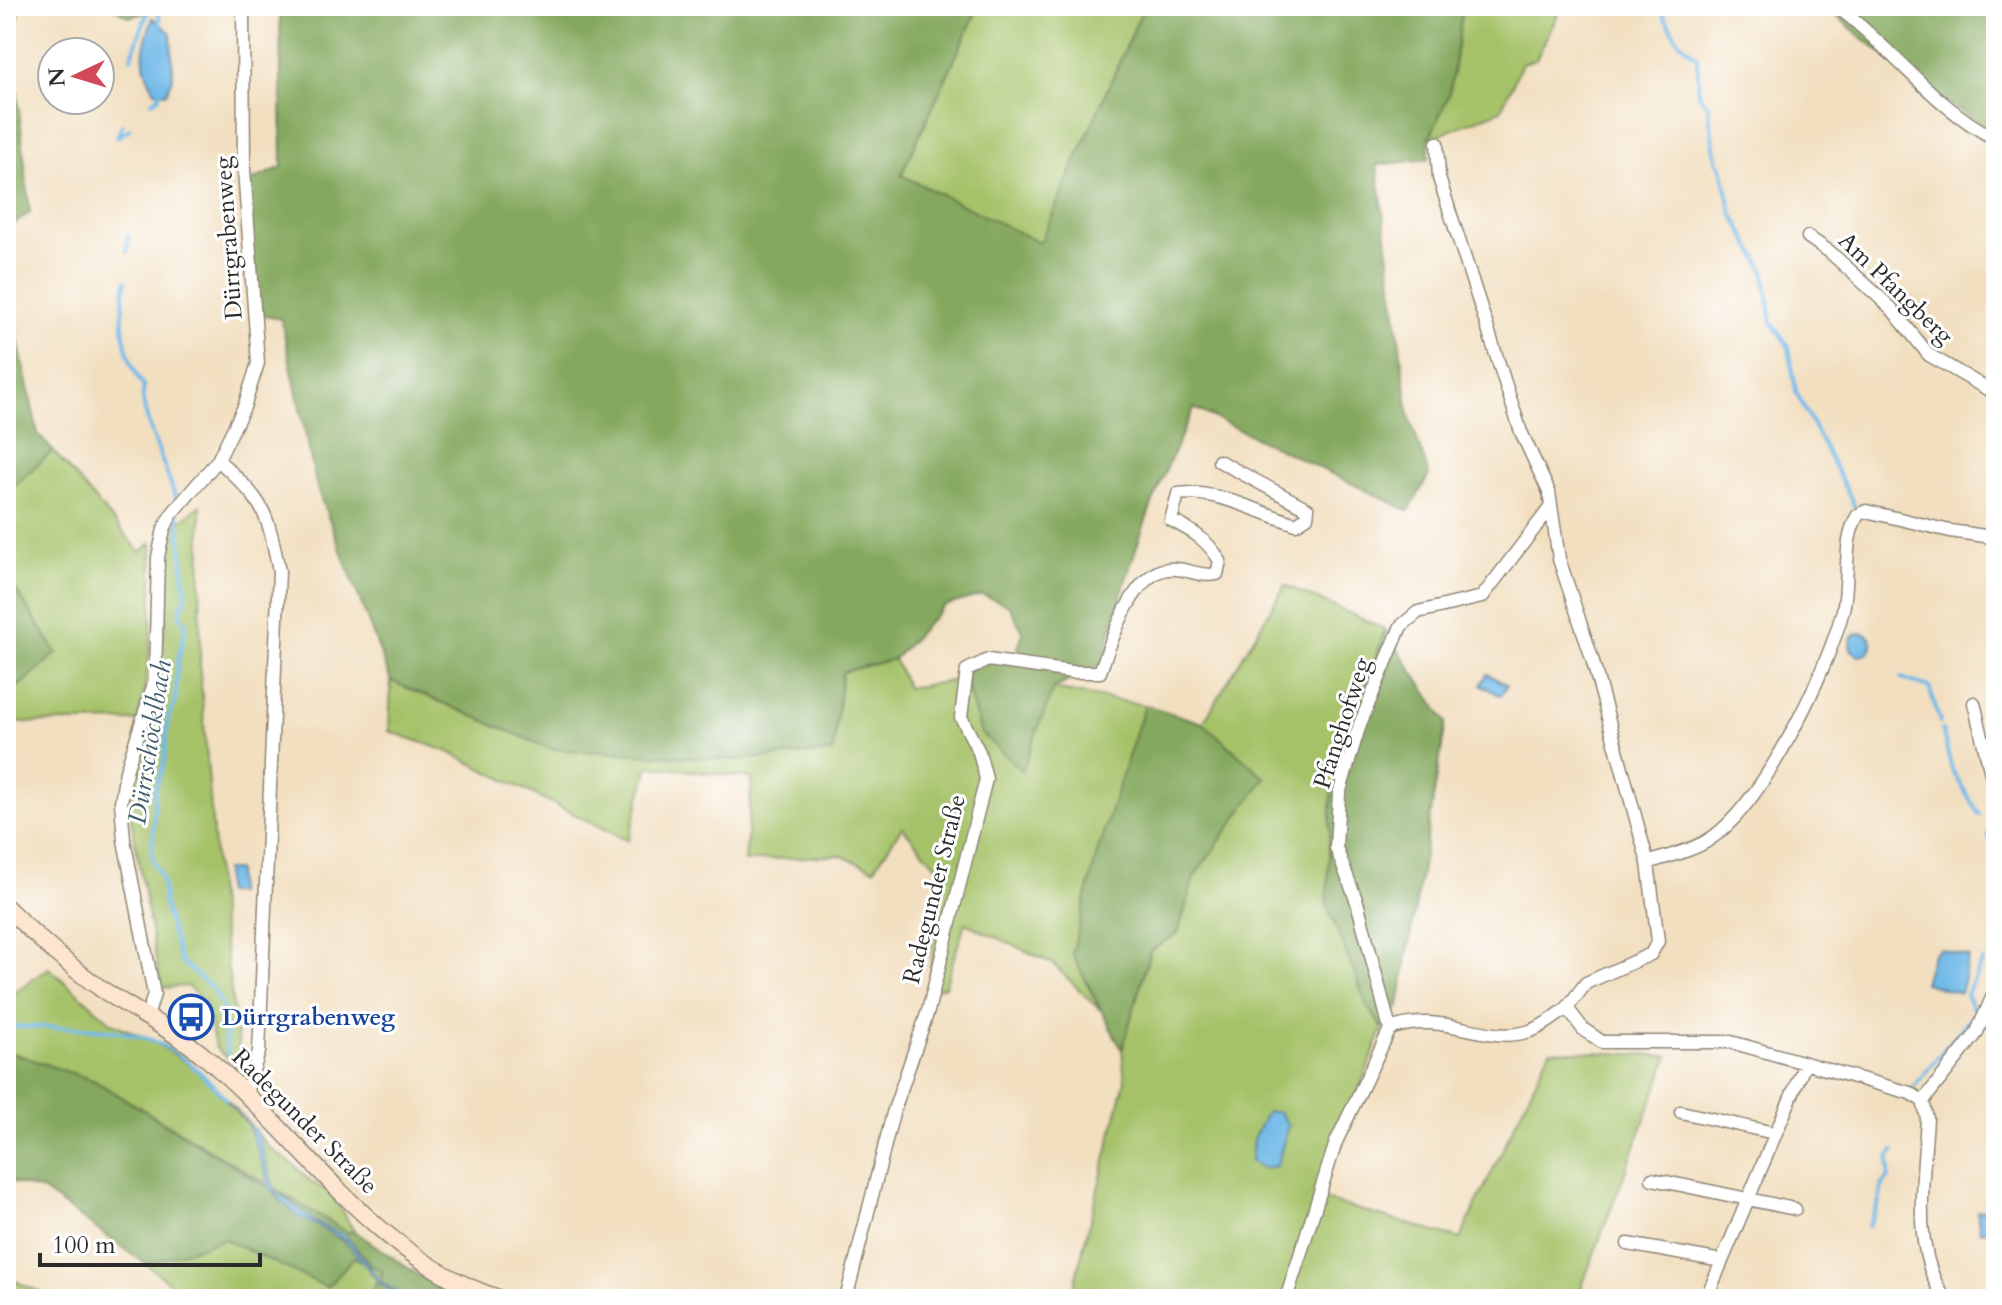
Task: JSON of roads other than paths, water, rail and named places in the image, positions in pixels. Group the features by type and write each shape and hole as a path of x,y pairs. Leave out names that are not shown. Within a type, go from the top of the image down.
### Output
{"main road":[{"name":"Radegunder Straße","path":"6,908 70,967 191,1046 246,1092 320,1170 402,1247 471,1290 501,1299"}],"street":[{"name":"Dürrgrabenweg","path":"147,1017 154,994 123,830 123,787 155,680 158,557 164,529 171,515 218,460 244,407 258,363 244,169 243,6"},
{"path":"1836,6 1881,42 1949,109 1996,139"},
{"path":"1286,1299 1336,1142 1390,1029 1408,1022 1428,1020 1502,1033 1530,1031 1567,1008 1586,983 1651,954 1658,941 1648,863 1591,655 1559,559 1549,492 1521,432 1439,178 1437,143"},
{"name":"Am Pfangberg","path":"1808,237 1891,308 1929,355 1996,394"},
{"path":"218,460 250,489 269,517 279,571 259,1052 246,1092"},
{"name":"Radegunder Straße","path":"846,1299 893,1113 928,1011 986,779 979,752 961,717 967,670 988,660 1072,672 1100,672 1116,626 1139,588 1151,576 1165,569 1205,577 1217,574 1220,561 1211,547 1200,535 1171,520 1178,494 1188,493 1224,501 1296,524 1307,517 1308,509 1219,461"},
{"name":"Pfanghofweg","path":"1390,1029 1357,902 1336,848 1339,794 1360,724 1401,626 1418,612 1482,597 1550,508"},
{"path":"1648,863 1710,840 1737,813 1778,755 1816,683 1843,608 1852,531 1858,515 1866,511 1950,531 1992,537"},
{"path":"1974,703 1996,795"},
{"path":"1923,1101 1976,1034 1996,989"},
{"path":"1567,1008 1583,1029 1602,1042 1731,1042 1910,1093 1923,1101 1927,1118 1922,1230 1929,1276 1945,1299"},
{"path":"1706,1299 1805,1064"},
{"path":"1681,1112 1774,1133"},
{"path":"1652,1179 1795,1209"},
{"path":"1628,1244 1722,1261"}],"water":[{"path":"153,18 171,33 173,78 166,93 155,91 144,63 144,46"},
{"path":"1861,633 1869,636 1872,644 1869,652 1861,655 1853,652 1850,644 1853,636"},
{"path":"1487,674 1507,685 1501,696 1481,685"},
{"path":"225,870 237,870 237,893 225,893"},
{"path":"1940,949 1969,957 1960,993 1924,983 1932,955"},
{"path":"222,1095 256,1131 275,1191 316,1223 346,1236 382,1283 410,1299 380,1284 345,1240 298,1216 281,1201 271,1189 248,1124"},
{"path":"1267,1112 1279,1112 1288,1125 1277,1166 1263,1168 1251,1161 1253,1139"},
{"path":"1990,1209 1992,1229 1980,1231 1977,1211"}],"waterway":[{"name":"Dürrschöcklbach","path":"131,58 148,11 153,6"},
{"path":"158,6 160,24"},
{"path":"1660,9 1678,40 1697,57 1699,94 1708,106 1716,160 1722,168 1732,213 1764,270 1772,323 1789,347 1796,392 1855,507"},
{"path":"152,102 159,97 160,88"},
{"name":"Dürrschöcklbach","path":"117,137 122,125"},
{"path":"117,137 130,129"},
{"name":"Dürrschöcklbach","path":"127,251 128,236"},
{"name":"Dürrschöcklbach","path":"126,281 124,336 131,362 144,387 149,424 175,497"},
{"name":"Dürrschöcklbach","path":"178,514 186,596 179,614 186,623 177,667 175,702 168,717 164,763 155,789 152,858 163,882 163,901 180,961 213,989 222,1006 227,1054"},
{"path":"1901,678 1929,687 1940,722"},
{"path":"1942,730 1952,770 1979,814"},
{"path":"1988,834 1996,852"},
{"path":"1991,953 1996,945"},
{"path":"1914,1086 1975,1012 1966,995 1983,961"},
{"path":"6,1027 81,1028 120,1032 154,1041 184,1059 226,1099"},
{"path":"1868,1226 1879,1202 1882,1186 1889,1177 1889,1158 1894,1151"}],"place":[{"name":"Dürrgrabenweg","path":"191,1017"}]}
